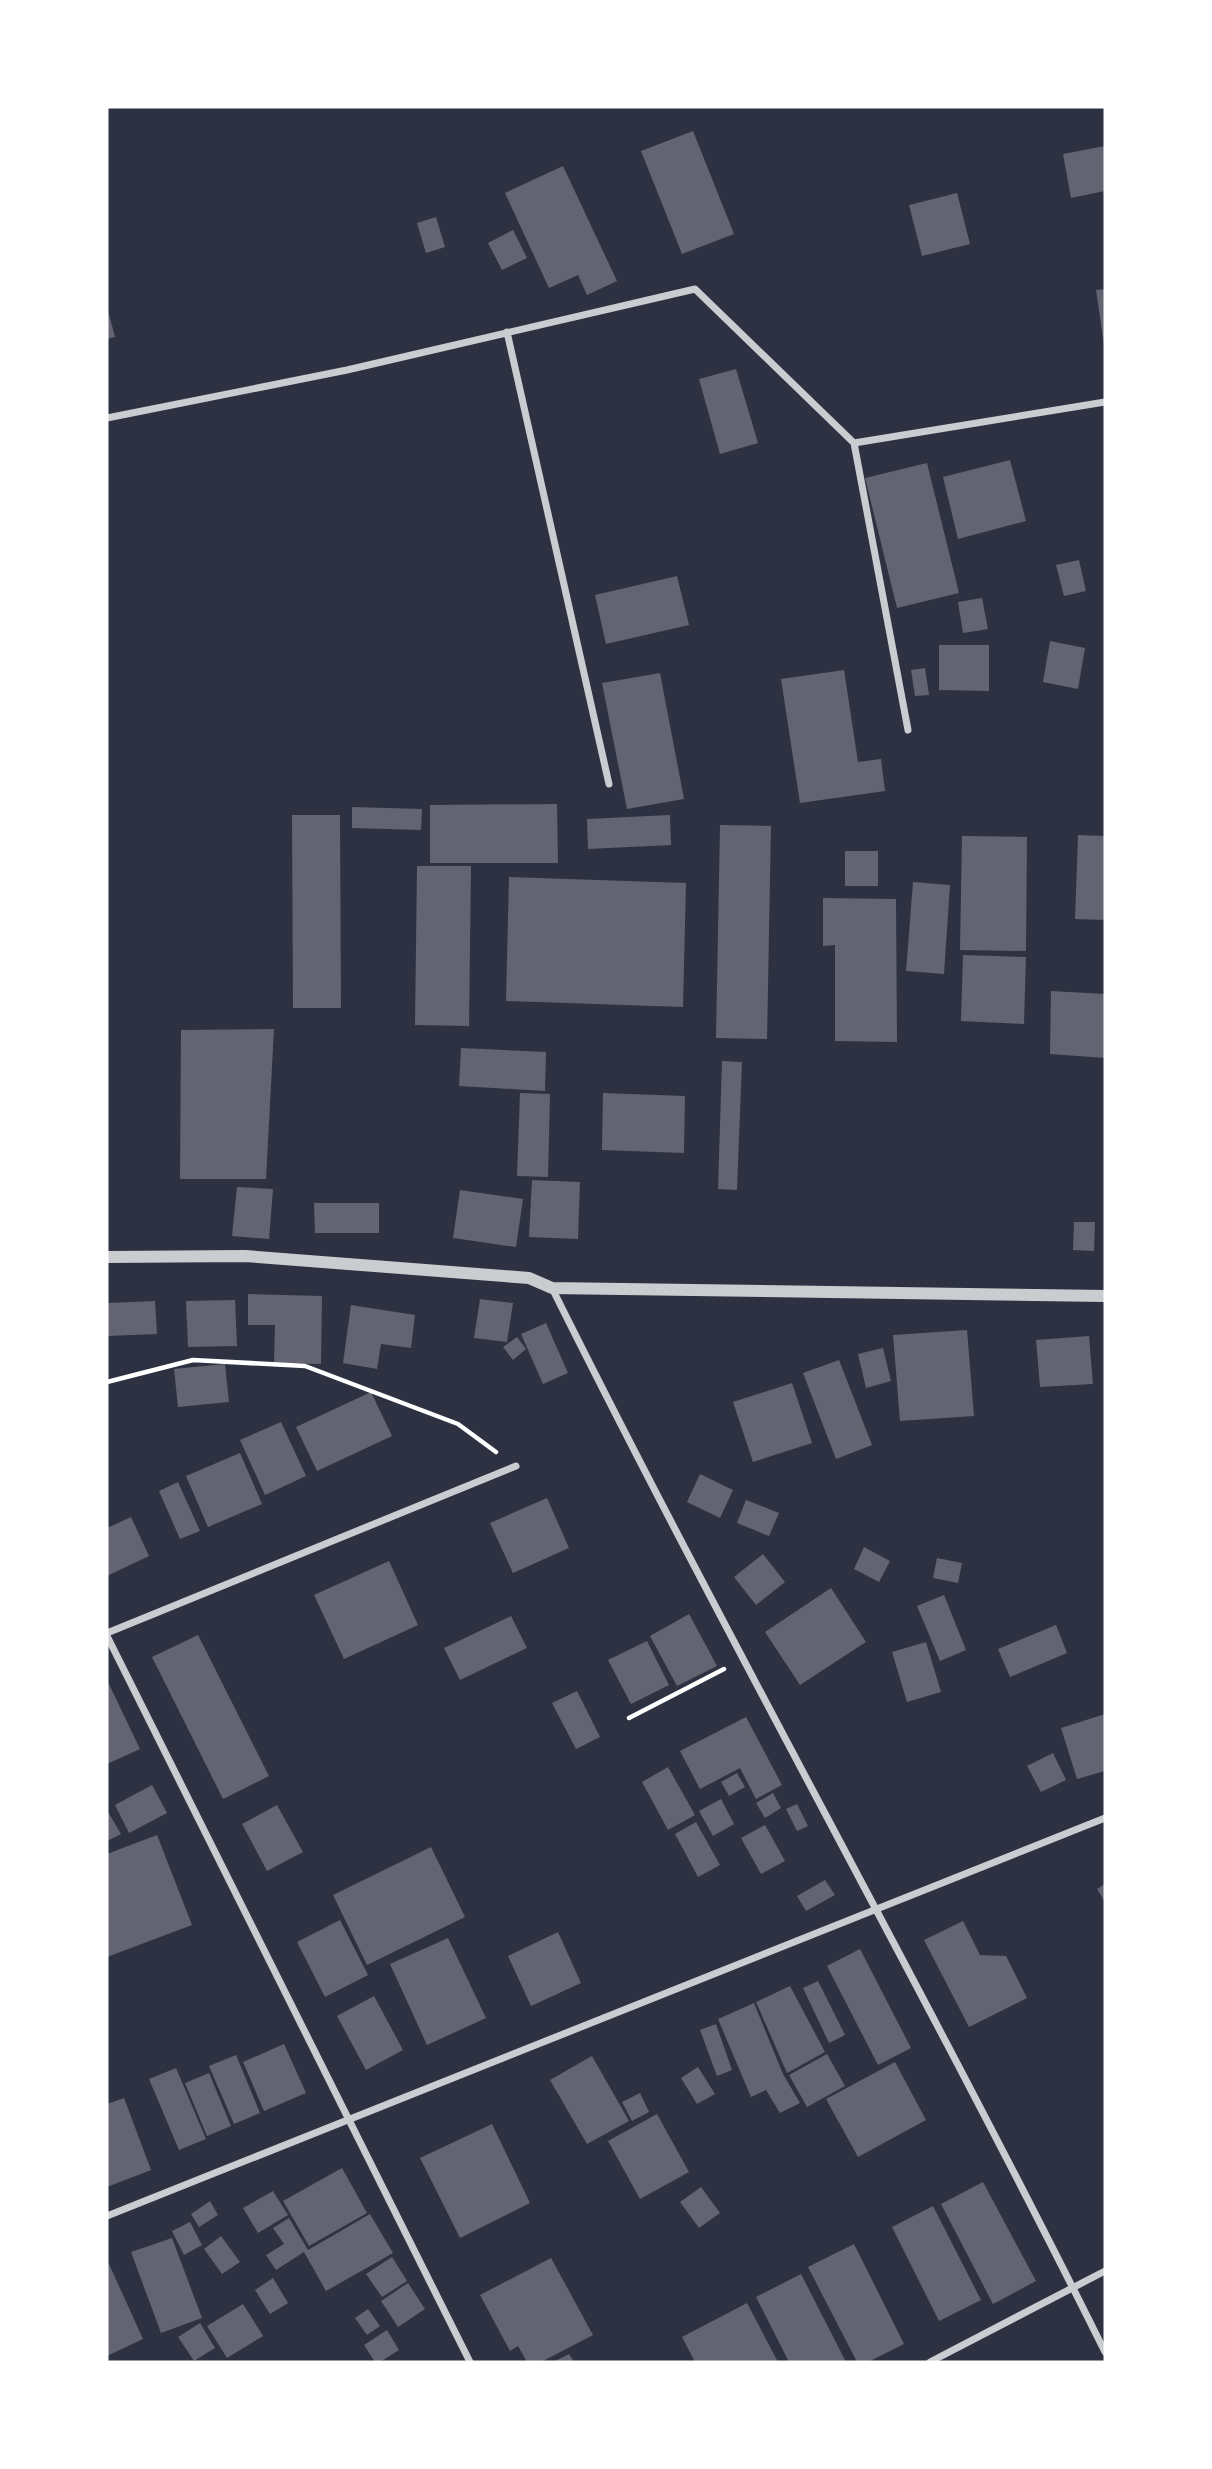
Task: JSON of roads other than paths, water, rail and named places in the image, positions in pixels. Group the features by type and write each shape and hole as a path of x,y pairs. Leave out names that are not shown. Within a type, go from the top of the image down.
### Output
{"street":[{"path":"107,418 348,370 695,289 854,443 908,730"},
{"path":"507,332 610,784"},
{"path":"854,443 1105,402"},
{"path":"107,1257 245,1256 529,1279 552,1288 1105,1296"},
{"path":"552,1288 606,1397 876,1908 1105,2352"},
{"path":"470,2362 107,1635 516,1466"},
{"path":"107,2216 1105,1818"},
{"path":"930,2362 1105,2271"}]}
